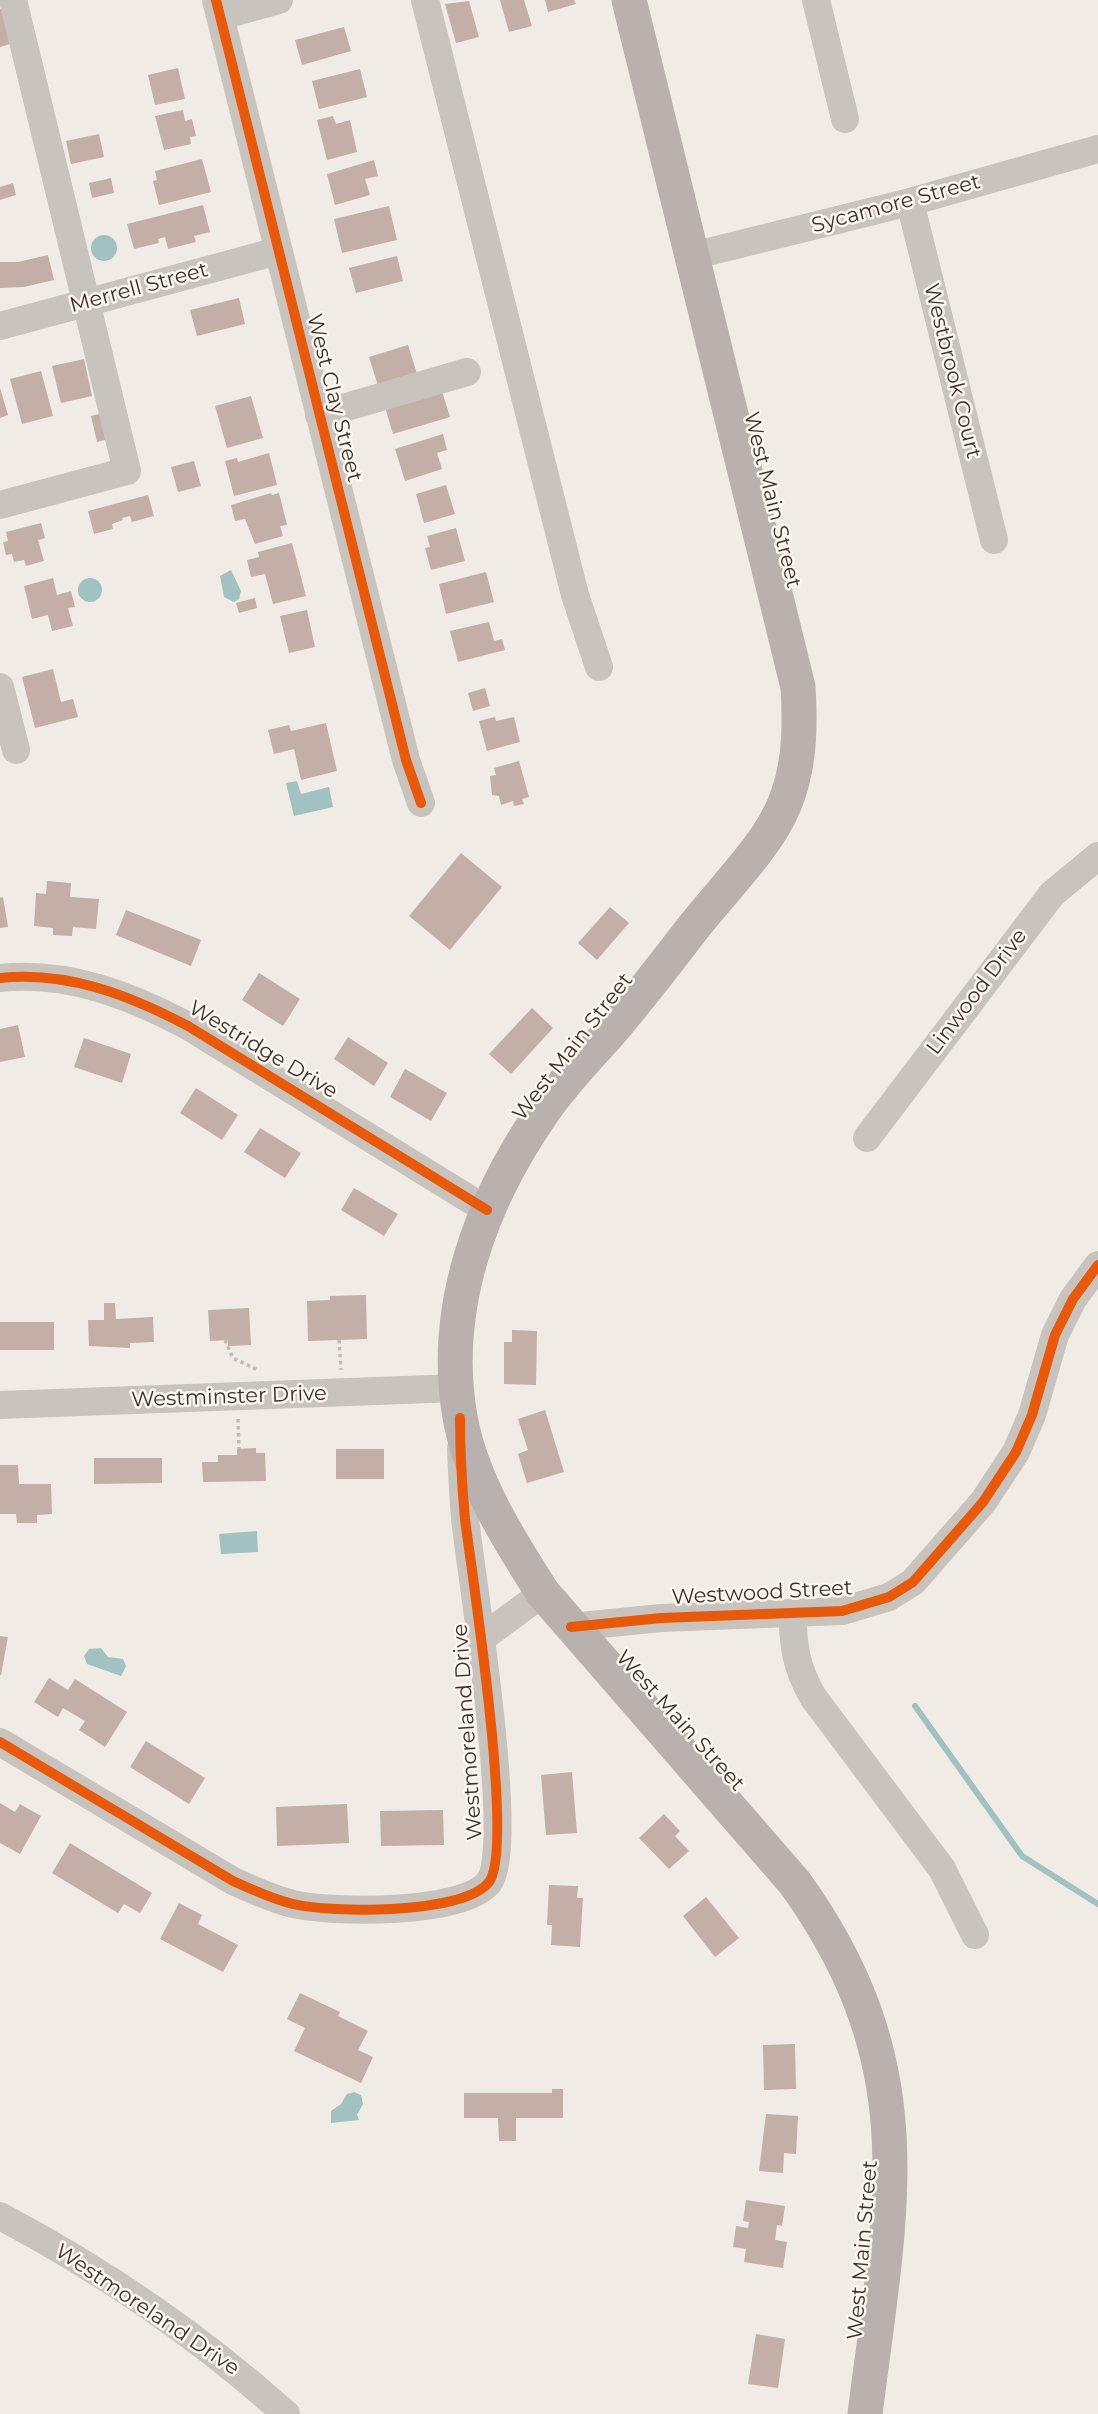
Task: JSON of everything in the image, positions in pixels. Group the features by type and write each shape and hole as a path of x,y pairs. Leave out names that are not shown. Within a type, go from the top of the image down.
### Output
{"main road":[{"name":"West Main Street","path":"629,0 799,687 798,756 792,786 766,841 542,1112 510,1164 487,1210 470,1256 461,1295 456,1335 459,1403 491,1505 511,1544 543,1593 795,1883 831,1936 862,2002 877,2047 887,2098 891,2153 885,2255 865,2414"}],"street":[{"path":"0,505 127,471 13,0"},
{"path":"218,8 279,0"},
{"path":"425,0 575,596 599,667"},
{"path":"816,0 845,119"},
{"name":"West Clay Street","path":"218,8 406,760 421,803"},
{"name":"Sycamore Street","path":"692,256 910,202 1098,149"},
{"name":"Westbrook Court","path":"910,202 994,540"},
{"name":"Merrell Street","path":"0,326 278,251"},
{"path":"319,415 467,372"},
{"path":"0,687 16,750"},
{"name":"Linwood Drive","path":"867,1138 1052,894 1098,856"},
{"name":"Westridge Drive","path":"0,978 71,981 108,989 143,1002 188,1026 487,1210"},
{"name":"Westwood Street","path":"571,1627 662,1618 842,1611 866,1606 914,1581 983,1502 1016,1452 1032,1415 1055,1335 1073,1299 1098,1265"},
{"name":"Westminster Drive","path":"0,1405 237,1398 459,1403"},
{"name":"Westmoreland Drive","path":"0,1742 233,1881 265,1896 328,1909 415,1907 476,1892 488,1882 496,1856 491,1724 465,1517 459,1403"},
{"path":"482,1639 543,1593"},
{"path":"792,1613 794,1657 807,1686 942,1869 975,1935"},
{"name":"Westmoreland Drive","path":"0,2216 71,2256 153,2310 237,2370 286,2414"}],"path":[{"path":"225,1340 228,1352 238,1363 266,1371"},
{"path":"237,1398 239,1449"}],"water":[{"path":"104,235 113,239 117,248 113,257 104,261 95,257 91,248 95,239"},
{"path":"231,570 241,591 239,599 234,602 224,597 220,576"},
{"path":"90,578 98,582 102,590 98,598 90,602 82,598 78,590 82,582"},
{"path":"297,781 301,794 329,787 333,807 294,816 286,783"},
{"path":"257,1531 258,1552 221,1554 219,1534"},
{"path":"101,1648 108,1657 123,1659 126,1666 121,1676 87,1664 84,1656 89,1649"},
{"path":"354,2092 361,2095 363,2104 357,2115 359,2120 331,2123 331,2111 341,2104 347,2094"}],"building":[{"path":"500,0 524,0 532,26 509,32"},
{"path":"545,0 574,0 576,4 548,12"},
{"path":"469,1 479,37 456,43 445,4"},
{"path":"3,8 13,43 0,47 0,9"},
{"path":"344,27 351,51 302,65 295,40"},
{"path":"178,68 185,99 155,105 148,75"},
{"path":"360,69 367,97 319,109 312,81"},
{"path":"183,110 185,121 192,119 196,136 190,137 191,144 164,150 155,116"},
{"path":"333,116 336,124 350,120 357,152 327,160 317,120"},
{"path":"99,134 104,157 71,164 66,141"},
{"path":"202,159 211,192 159,205 153,181 157,180 155,171"},
{"path":"374,160 378,176 365,179 370,195 335,205 327,174"},
{"path":"111,178 114,193 92,198 89,183"},
{"path":"13,183 16,195 0,200 0,187"},
{"path":"203,205 210,232 194,236 196,242 168,249 165,237 158,239 159,243 134,249 127,224"},
{"path":"389,206 397,240 342,253 334,219"},
{"path":"48,255 54,280 24,287 0,288 0,262 18,262"},
{"path":"397,256 403,281 356,293 349,268"},
{"path":"239,298 245,324 197,336 190,310"},
{"path":"408,345 418,377 379,389 369,357"},
{"path":"84,359 92,396 61,403 52,366"},
{"path":"41,371 53,416 22,424 10,379"},
{"path":"0,388 8,415 0,418"},
{"path":"441,388 450,417 393,434 384,404"},
{"path":"251,396 263,438 227,448 215,406"},
{"path":"110,411 116,437 97,442 91,416"},
{"path":"443,434 447,450 437,453 442,469 405,481 395,449"},
{"path":"269,453 277,485 234,496 225,461 237,458 238,462"},
{"path":"194,461 201,486 178,492 171,467"},
{"path":"446,485 455,514 424,523 416,494"},
{"path":"279,493 287,525 280,526 283,536 255,544 245,519 235,521 231,505"},
{"path":"148,495 154,516 132,522 130,516 122,518 123,520 112,524 113,529 94,534 88,511"},
{"path":"41,523 45,538 38,540 44,561 26,566 24,560 14,562 12,554 6,555 3,542 8,541 6,532"},
{"path":"456,528 465,561 431,570 425,548 430,547 427,536"},
{"path":"292,543 306,596 273,604 265,574 251,577 247,560 259,557 258,552"},
{"path":"486,572 494,602 446,614 439,584"},
{"path":"53,578 57,595 71,591 75,607 68,608 73,626 52,631 48,615 32,619 24,586"},
{"path":"255,598 257,608 239,613 236,603"},
{"path":"307,610 315,647 289,653 280,616"},
{"path":"489,622 494,641 502,639 505,650 458,662 450,631"},
{"path":"53,669 61,702 73,699 78,717 35,728 22,677"},
{"path":"485,688 490,706 473,711 468,693"},
{"path":"495,717 496,721 514,717 520,742 487,751 479,721"},
{"path":"326,723 337,771 301,780 294,749 274,754 268,730 289,725 291,731"},
{"path":"519,761 529,797 522,799 524,804 514,806 513,801 501,805 499,796 492,795 490,776 496,775 494,768"},
{"path":"461,853 502,887 450,950 409,916"},
{"path":"47,881 71,883 70,897 99,899 96,929 73,927 72,936 53,935 53,928 34,926 36,893 46,894"},
{"path":"3,897 8,927 0,928 0,898"},
{"path":"610,907 629,923 597,960 578,943"},
{"path":"126,910 201,940 191,966 116,935"},
{"path":"259,973 300,999 283,1026 242,1000"},
{"path":"532,1008 553,1028 511,1074 489,1054"},
{"path":"18,1025 25,1057 0,1062 0,1029"},
{"path":"348,1037 388,1063 374,1086 334,1059"},
{"path":"84,1038 131,1054 122,1083 74,1067"},
{"path":"405,1069 447,1093 431,1121 390,1097"},
{"path":"196,1088 238,1115 222,1140 180,1113"},
{"path":"260,1128 301,1153 285,1178 244,1152"},
{"path":"354,1188 398,1214 384,1236 341,1210"},
{"path":"366,1295 367,1339 308,1341 307,1301 330,1300 330,1296"},
{"path":"104,1303 115,1303 116,1319 153,1317 154,1342 130,1343 130,1348 89,1346 88,1320 104,1320"},
{"path":"249,1308 251,1345 228,1346 228,1340 210,1341 208,1310"},
{"path":"0,1322 54,1322 54,1350 0,1350"},
{"path":"512,1330 537,1331 536,1385 504,1384 504,1342 512,1342"},
{"path":"545,1410 564,1472 527,1483 518,1454 528,1450 518,1419"},
{"path":"256,1448 256,1453 265,1453 266,1481 203,1482 202,1462 218,1462 218,1455 237,1455 237,1449"},
{"path":"336,1449 384,1449 384,1479 336,1479"},
{"path":"94,1458 162,1458 162,1483 94,1484"},
{"path":"0,1465 18,1465 19,1484 51,1484 52,1514 37,1515 37,1523 17,1523 16,1514 0,1514"},
{"path":"0,1636 8,1637 1,1675 0,1675"},
{"path":"49,1678 68,1690 75,1679 127,1712 105,1747 79,1730 85,1721 63,1708 58,1717 34,1702"},
{"path":"146,1741 205,1778 189,1804 130,1767"},
{"path":"572,1772 577,1833 546,1835 541,1775"},
{"path":"0,1803 15,1812 20,1804 41,1816 20,1854 0,1843"},
{"path":"347,1804 349,1843 277,1846 276,1807"},
{"path":"443,1810 444,1845 381,1846 380,1811"},
{"path":"664,1814 680,1831 675,1836 689,1851 669,1869 639,1838"},
{"path":"70,1843 152,1893 140,1913 124,1904 118,1913 52,1873"},
{"path":"549,1885 578,1886 577,1898 583,1898 580,1947 551,1945 552,1925 547,1925"},
{"path":"706,1897 739,1938 715,1957 683,1916"},
{"path":"179,1903 202,1915 198,1924 238,1945 223,1972 160,1939"},
{"path":"300,1993 340,2012 338,2016 368,2031 358,2050 373,2057 361,2083 294,2051 305,2028 287,2019"},
{"path":"795,2044 796,2089 764,2090 763,2045"},
{"path":"552,2089 563,2089 563,2118 516,2118 516,2141 499,2141 498,2118 464,2118 464,2093 552,2093"},
{"path":"766,2114 798,2116 796,2154 784,2153 783,2173 759,2171"},
{"path":"746,2200 785,2206 782,2226 777,2225 775,2240 787,2242 783,2268 744,2262 746,2249 733,2247 736,2226 748,2228 749,2222 743,2221"},
{"path":"756,2334 785,2339 778,2388 748,2384"}],"waterway":[{"path":"915,1706 1022,1856 1098,1904"}],"cycle path":[{"path":"216,0 406,760 421,803"},
{"path":"0,978 50,978 74,982 143,1004 188,1026 487,1210"},
{"path":"571,1627 661,1618 842,1611 889,1597 913,1582 983,1502 1016,1452 1032,1415 1055,1335 1073,1299 1098,1265"},
{"path":"0,1742 233,1881 278,1900 336,1909 396,1909 453,1901 475,1893 489,1882 496,1859 497,1818 495,1767 483,1649 465,1519 460,1418"}]}
